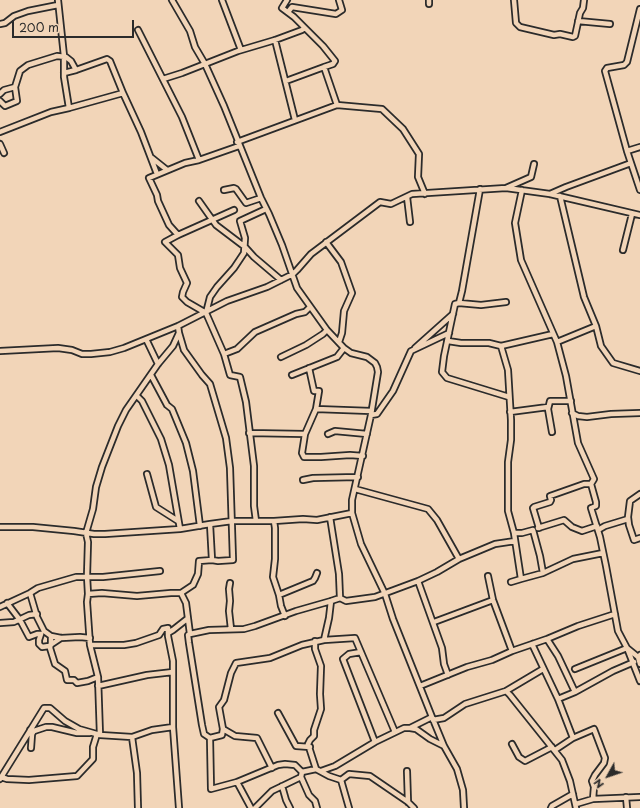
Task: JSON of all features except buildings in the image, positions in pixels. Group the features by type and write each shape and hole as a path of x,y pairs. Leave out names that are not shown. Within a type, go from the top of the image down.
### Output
{"street":[{"path":"172,0 190,31 195,47 205,64 224,106 297,288 327,330 344,348 352,353 367,357 375,363 377,367 378,372 371,413 355,490 352,513 361,544 385,594 393,619 432,718 461,779 464,808"},
{"path":"222,0 241,50"},
{"path":"286,81 333,64 335,61 323,46 282,8 288,0 292,7"},
{"path":"292,7 336,14 342,10 339,0"},
{"path":"514,0 516,23 520,27 554,35 560,34 573,37 575,36 584,0"},
{"path":"0,24 5,23 14,16 58,3 64,56 64,73 69,108"},
{"path":"288,12 292,7"},
{"path":"640,9 627,62 624,65 607,68 605,71 630,163 640,190"},
{"path":"578,21 610,24"},
{"path":"163,79 241,50 275,40 304,28"},
{"path":"138,30 186,128 199,160"},
{"path":"275,40 295,120"},
{"path":"0,101 5,106 18,101 15,87 20,71 28,65 57,56 64,56 72,61 76,70"},
{"path":"64,73 107,59 110,61 122,93 152,158 157,174"},
{"path":"324,67 337,105"},
{"path":"0,94 4,90 15,87"},
{"path":"0,132 51,112 109,98 122,93"},
{"path":"178,236 169,225 149,178 185,163 199,160 295,120 337,105 382,110 403,129 419,154 418,177 425,194"},
{"path":"0,144 4,153"},
{"path":"627,151 640,147"},
{"path":"152,158 167,170"},
{"path":"550,194 630,163"},
{"path":"506,188 531,177 534,164"},
{"path":"0,351 58,348 72,350 82,354 91,354 110,352 124,348 178,326 227,301 281,280 298,270 311,254 380,202 391,204 412,194 506,188 560,196 640,215"},
{"path":"224,190 236,189 246,203 261,198"},
{"path":"480,189 459,302 455,304 442,372 445,377 509,397"},
{"path":"522,190 516,223 521,260 556,342 566,376 578,443 594,479 590,484"},
{"path":"560,196 584,297 596,326 601,346 611,361 640,371"},
{"path":"407,197 410,222"},
{"path":"199,201 216,225 245,247 254,257 281,280"},
{"path":"206,313 210,297 234,268 244,253 245,238 240,221 266,209"},
{"path":"234,210 165,242 177,254 180,268 187,284 182,297 187,302 206,313 224,354 230,375 240,377 246,402 254,466 254,506 256,521"},
{"path":"623,250 632,214"},
{"path":"326,242 342,262 352,293 344,312 342,333 339,342"},
{"path":"459,302 482,305 506,302"},
{"path":"224,354 236,349 254,332 304,312 310,307"},
{"path":"316,409 376,414 393,391 411,351 453,314"},
{"path":"88,594 102,593 137,596 182,593 193,585 198,574 199,561 233,560 230,468 226,438 210,384 184,350 178,326"},
{"path":"556,342 596,326"},
{"path":"281,357 306,345 327,330"},
{"path":"97,734 79,729 65,721 50,708 44,708 32,731 0,778 29,780 77,776 93,758 93,747 97,734 98,677 90,645 87,602 88,542 86,533 93,509 96,487 118,426 126,410 158,364 173,346 179,333"},
{"path":"411,351 449,333"},
{"path":"448,341 458,343 489,343 501,346 553,334"},
{"path":"146,339 158,364"},
{"path":"501,346 508,370 510,412 511,440 508,462 508,511 514,533 521,579"},
{"path":"292,375 337,357 344,348"},
{"path":"309,368 314,390 319,391 316,409 305,434 302,453 304,457 350,454 363,456"},
{"path":"151,375 164,400 174,414 186,443 194,477 200,526"},
{"path":"137,396 142,401 161,439 169,465 180,529"},
{"path":"552,432 548,407 550,401 571,401"},
{"path":"510,412 548,407"},
{"path":"572,413 587,418 611,414 640,413"},
{"path":"328,434 335,431 367,434"},
{"path":"250,433 305,434"},
{"path":"147,474 156,508 178,521"},
{"path":"303,480 313,478 358,477"},
{"path":"539,528 533,508 534,507 550,502 550,496 584,484 590,484"},
{"path":"590,484 596,502 596,506 591,508 603,553 618,631 639,672 640,681"},
{"path":"355,490 428,509 437,520 460,559"},
{"path":"640,494 630,500 628,519 634,540 640,538"},
{"path":"0,527 33,527 105,534 180,529 232,522 303,519 317,520 352,513"},
{"path":"330,517 339,574 340,598"},
{"path":"514,533 534,530 564,520 572,527 582,531 628,519"},
{"path":"274,521 275,559 272,574 285,616"},
{"path":"210,524 212,560"},
{"path":"534,530 543,573"},
{"path":"190,634 209,630 231,628 244,629 285,616 296,610 340,598 346,601 385,594 418,581 460,559 495,544 515,541"},
{"path":"512,582 543,573 573,559 603,553"},
{"path":"0,607 48,584 76,577 160,571"},
{"path":"279,595 313,581 317,573"},
{"path":"488,576 493,600 512,651"},
{"path":"418,581 434,622 448,675"},
{"path":"230,583 229,611 231,628"},
{"path":"30,593 42,633 39,644 42,647 49,646 51,643 61,638"},
{"path":"182,593 186,603 190,634 188,634 189,643 202,725 204,734 210,738 222,735 223,729 219,707 224,700 231,673 236,663 270,658 315,641 348,637 355,638 395,732"},
{"path":"434,622 493,600"},
{"path":"324,640 330,618 331,601"},
{"path":"7,604 20,620 29,637 42,633 61,638 90,638"},
{"path":"0,623 14,622 29,615 37,614"},
{"path":"420,686 467,667 492,660 512,651 615,614"},
{"path":"90,645 124,645 159,635 168,635 187,618"},
{"path":"159,635 163,629 168,628 173,661 173,727 179,808"},
{"path":"50,636 50,648 55,664 65,671 67,680 74,680 77,683 98,677"},
{"path":"547,639 558,656 575,692"},
{"path":"315,641 315,649 321,666 321,709 314,730 314,736 308,744 316,769 341,780"},
{"path":"532,644 558,699 573,738"},
{"path":"305,645 315,649"},
{"path":"627,648 639,656"},
{"path":"576,669 627,648"},
{"path":"640,649 640,664"},
{"path":"361,652 349,654 343,659 374,742"},
{"path":"558,699 634,662"},
{"path":"410,728 432,718 444,718 465,704 506,691 543,669"},
{"path":"98,686 173,672"},
{"path":"506,691 510,694 562,760 567,772 576,806 593,799 640,797"},
{"path":"278,713 296,746 310,747"},
{"path":"32,731 46,727 77,733 132,737 152,730 173,727"},
{"path":"321,772 335,766 374,742 404,728 416,729 430,739 444,746"},
{"path":"223,729 235,736 257,738 272,768"},
{"path":"512,744 519,757 525,761 594,729 605,758 604,763 595,774 592,781 594,787 593,799"},
{"path":"31,748 32,731"},
{"path":"132,737 138,808"},
{"path":"210,738 211,789 237,782 278,765 295,765 301,774 309,795 315,801 317,808"},
{"path":"255,808 272,791 301,774 316,769"},
{"path":"407,771 408,802"},
{"path":"341,780 349,774 370,776 408,802 414,808"},
{"path":"341,780 348,808"},
{"path":"237,782 251,808"},
{"path":"282,786 290,808"},
{"path":"551,808 573,794"},
{"path":"626,797 628,808"}]}
